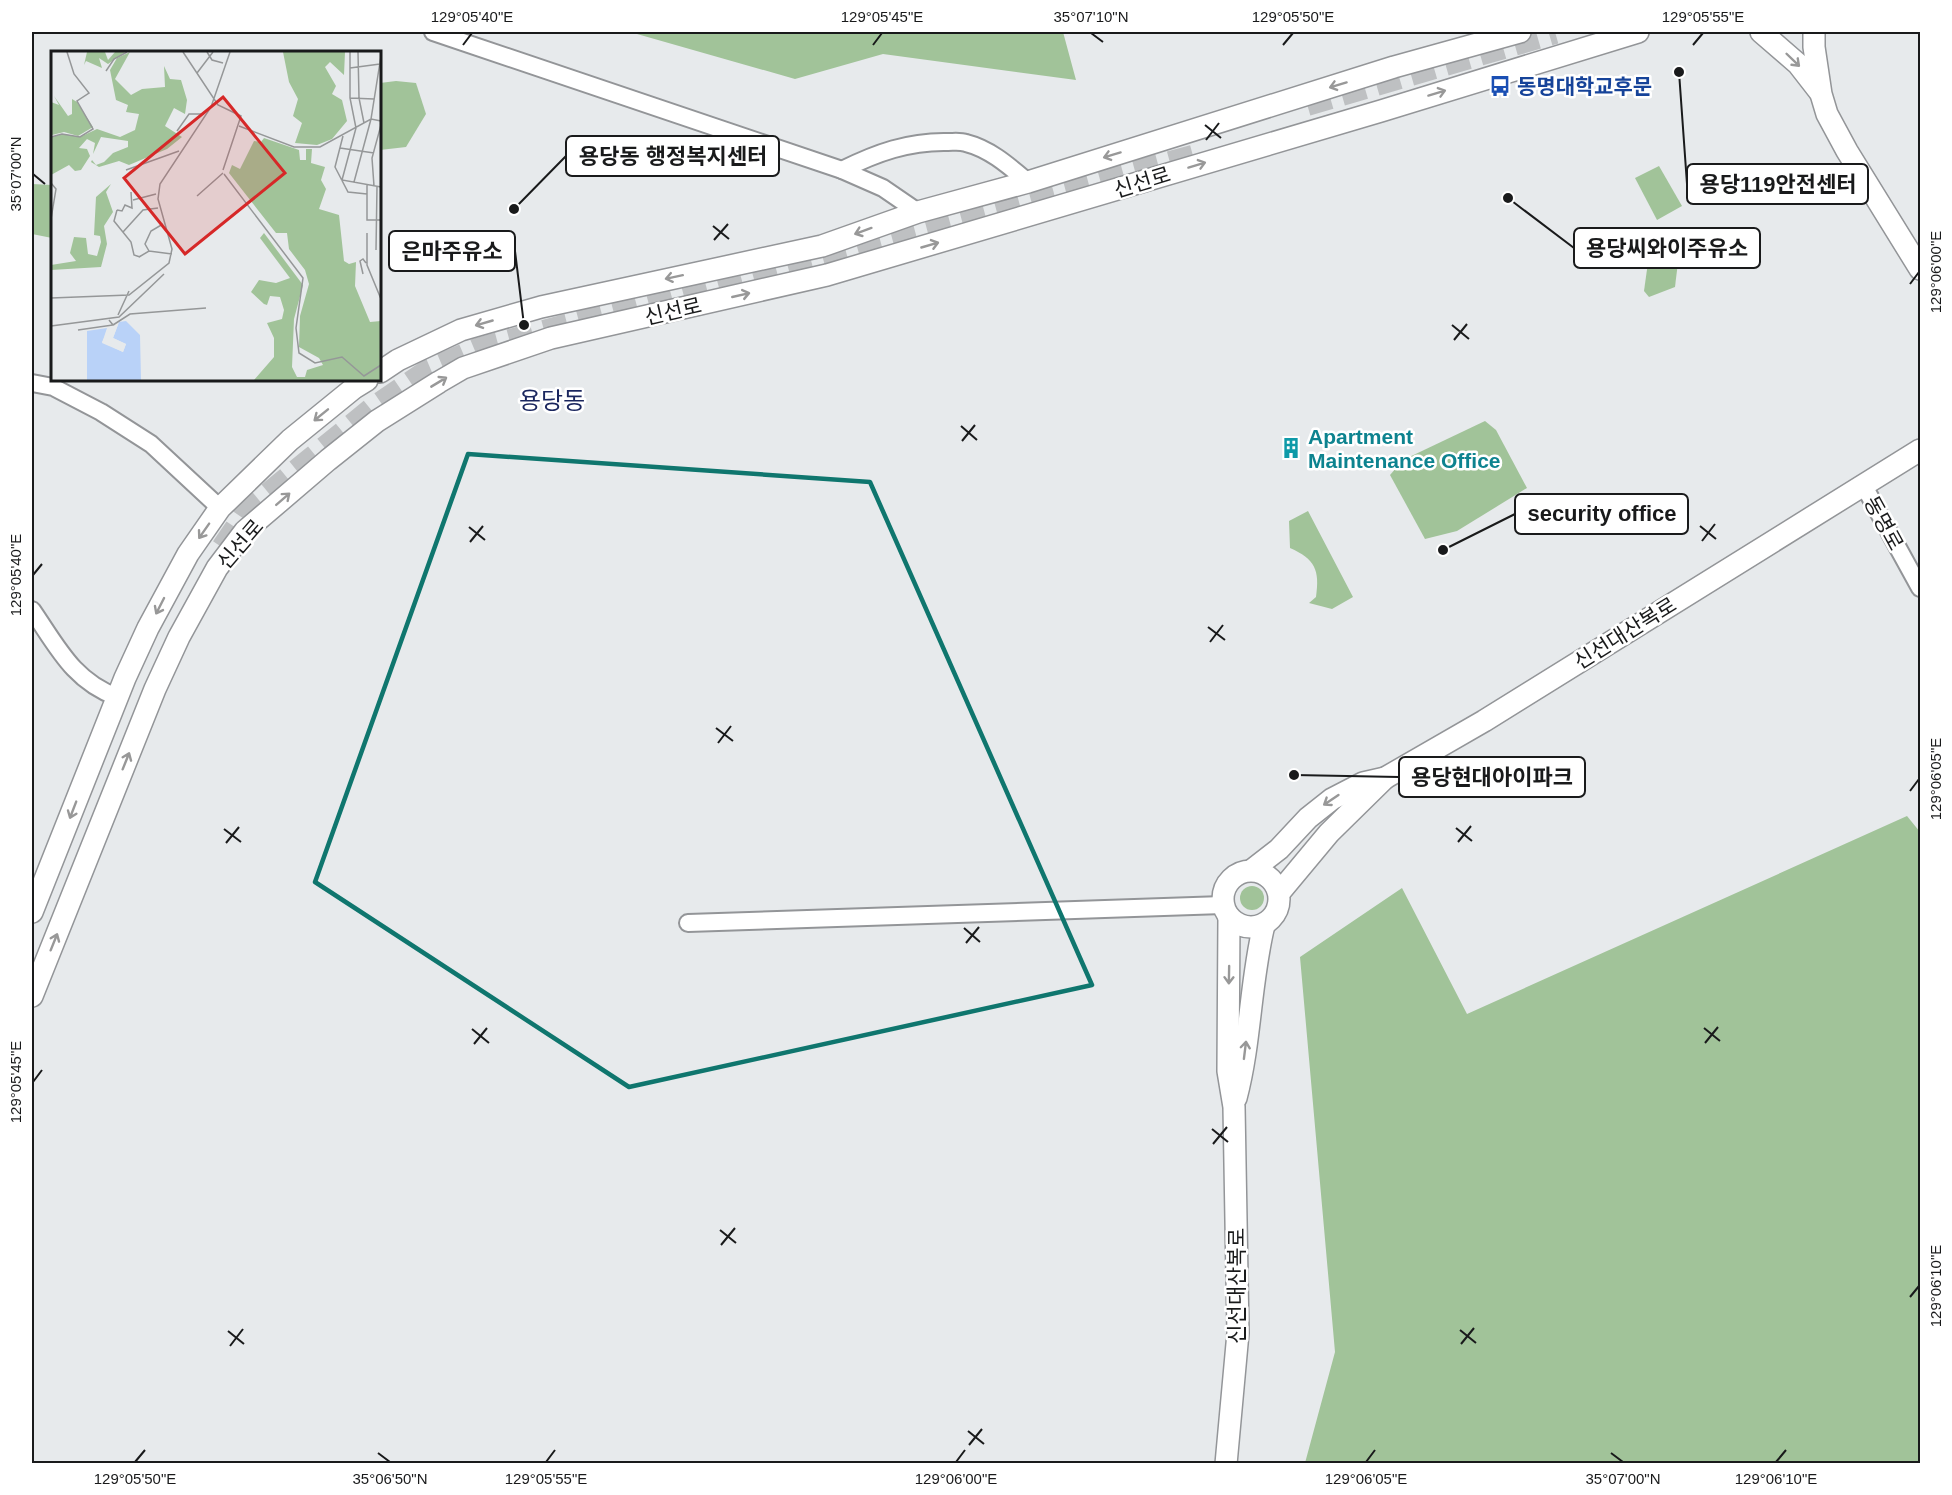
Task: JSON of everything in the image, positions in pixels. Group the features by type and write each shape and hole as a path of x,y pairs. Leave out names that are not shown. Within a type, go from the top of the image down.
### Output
{"main road":[{"name":"신선로","path":"381,371 398,360 461,330 541,307 822,246 918,212 1028,182 1394,67 1520,32"},
{"name":"신선로","path":"32,996 155,689 179,637 215,572 245,531 377,421 439,381 471,365 551,338 839,271 1381,111 1638,32"},
{"path":"1761,32 1798,64 1821,94"},
{"path":"1814,32 1821,94 1827,114 1847,151 1920,268"},
{"name":"신선로","path":"32,912 117,697 148,628 188,554 220,508 290,440 365,381"},
{"name":"동명로","path":"1864,486 1920,450"},
{"name":"신선대산복로","path":"1234,1107 1242,1074 1256,960 1264,925 1274,917 1280,906 1279,893 1329,833 1385,778 1484,721 1864,486"},
{"path":"188,554 215,572"},
{"name":"신선대산복로","path":"1226,1464 1238,1333 1234,1107 1228,1071 1226,911 1223,892 1229,881 1239,873 1252,870 1279,849 1308,818 1332,799 1363,783 1385,778"},
{"path":"1252,870 1264,873 1274,881 1279,893"},
{"path":"1226,911 1239,925 1251,928 1264,925"}],"street":[{"path":"432,32 842,170 883,188 918,212"},
{"path":"842,170 868,157 902,146 931,141 963,142 982,148 1006,163 1028,182"},
{"path":"32,383 53,387 101,412 152,444 220,508"},
{"name":"동명로","path":"1864,486 1920,588"},
{"path":"32,610 75,672 99,691 117,697"},
{"path":"688,923 1226,911"}],"highlighted area":[{"path":"468,454 870,482 1092,985 629,1087 315,882"}],"green space":[{"path":"630,32 1063,32 1076,80 883,54 795,79"},
{"path":"396,81 416,83 426,114 406,147 381,150 381,83"},
{"path":"1659,166 1682,206 1657,220 1635,178"},
{"path":"32,184 51,185 51,238 32,234"},
{"path":"1676,234 1681,237 1675,287 1649,297 1644,291 1650,248"},
{"path":"1485,421 1496,430 1527,488 1457,531 1425,539 1390,475 1403,460"},
{"path":"1308,511 1353,597 1332,609 1309,603 1316,597 1317,580 1314,566 1305,556 1290,548 1289,521"},
{"path":"1907,816 1920,832 1920,1463 1305,1463 1335,1352 1300,957 1402,888 1467,1014"},
{"path":"1252,886 1261,889 1264,898 1261,907 1252,910 1243,907 1240,898 1243,889"}],"tunnel":[{"path":"1307,104 1555,32"},
{"path":"223,548 248,511 374,408 430,370 477,350 1196,156"}],"place":[{"name":"용당119안전센터","path":"1679,72"},
{"name":"동명대학교후문","path":"1500,86"},
{"name":"용당씨와이주유소","path":"1508,198"},
{"name":"용당동 행정복지센터","path":"514,209"},
{"name":"은마주유소","path":"524,325"},
{"name":"Apartment Maintenance Office","path":"1291,448"},
{"name":"security office","path":"1443,550"},
{"name":"용당현대아이파크","path":"1294,775"}],"district":[{"name":"용당동","path":"552,400"}]}
